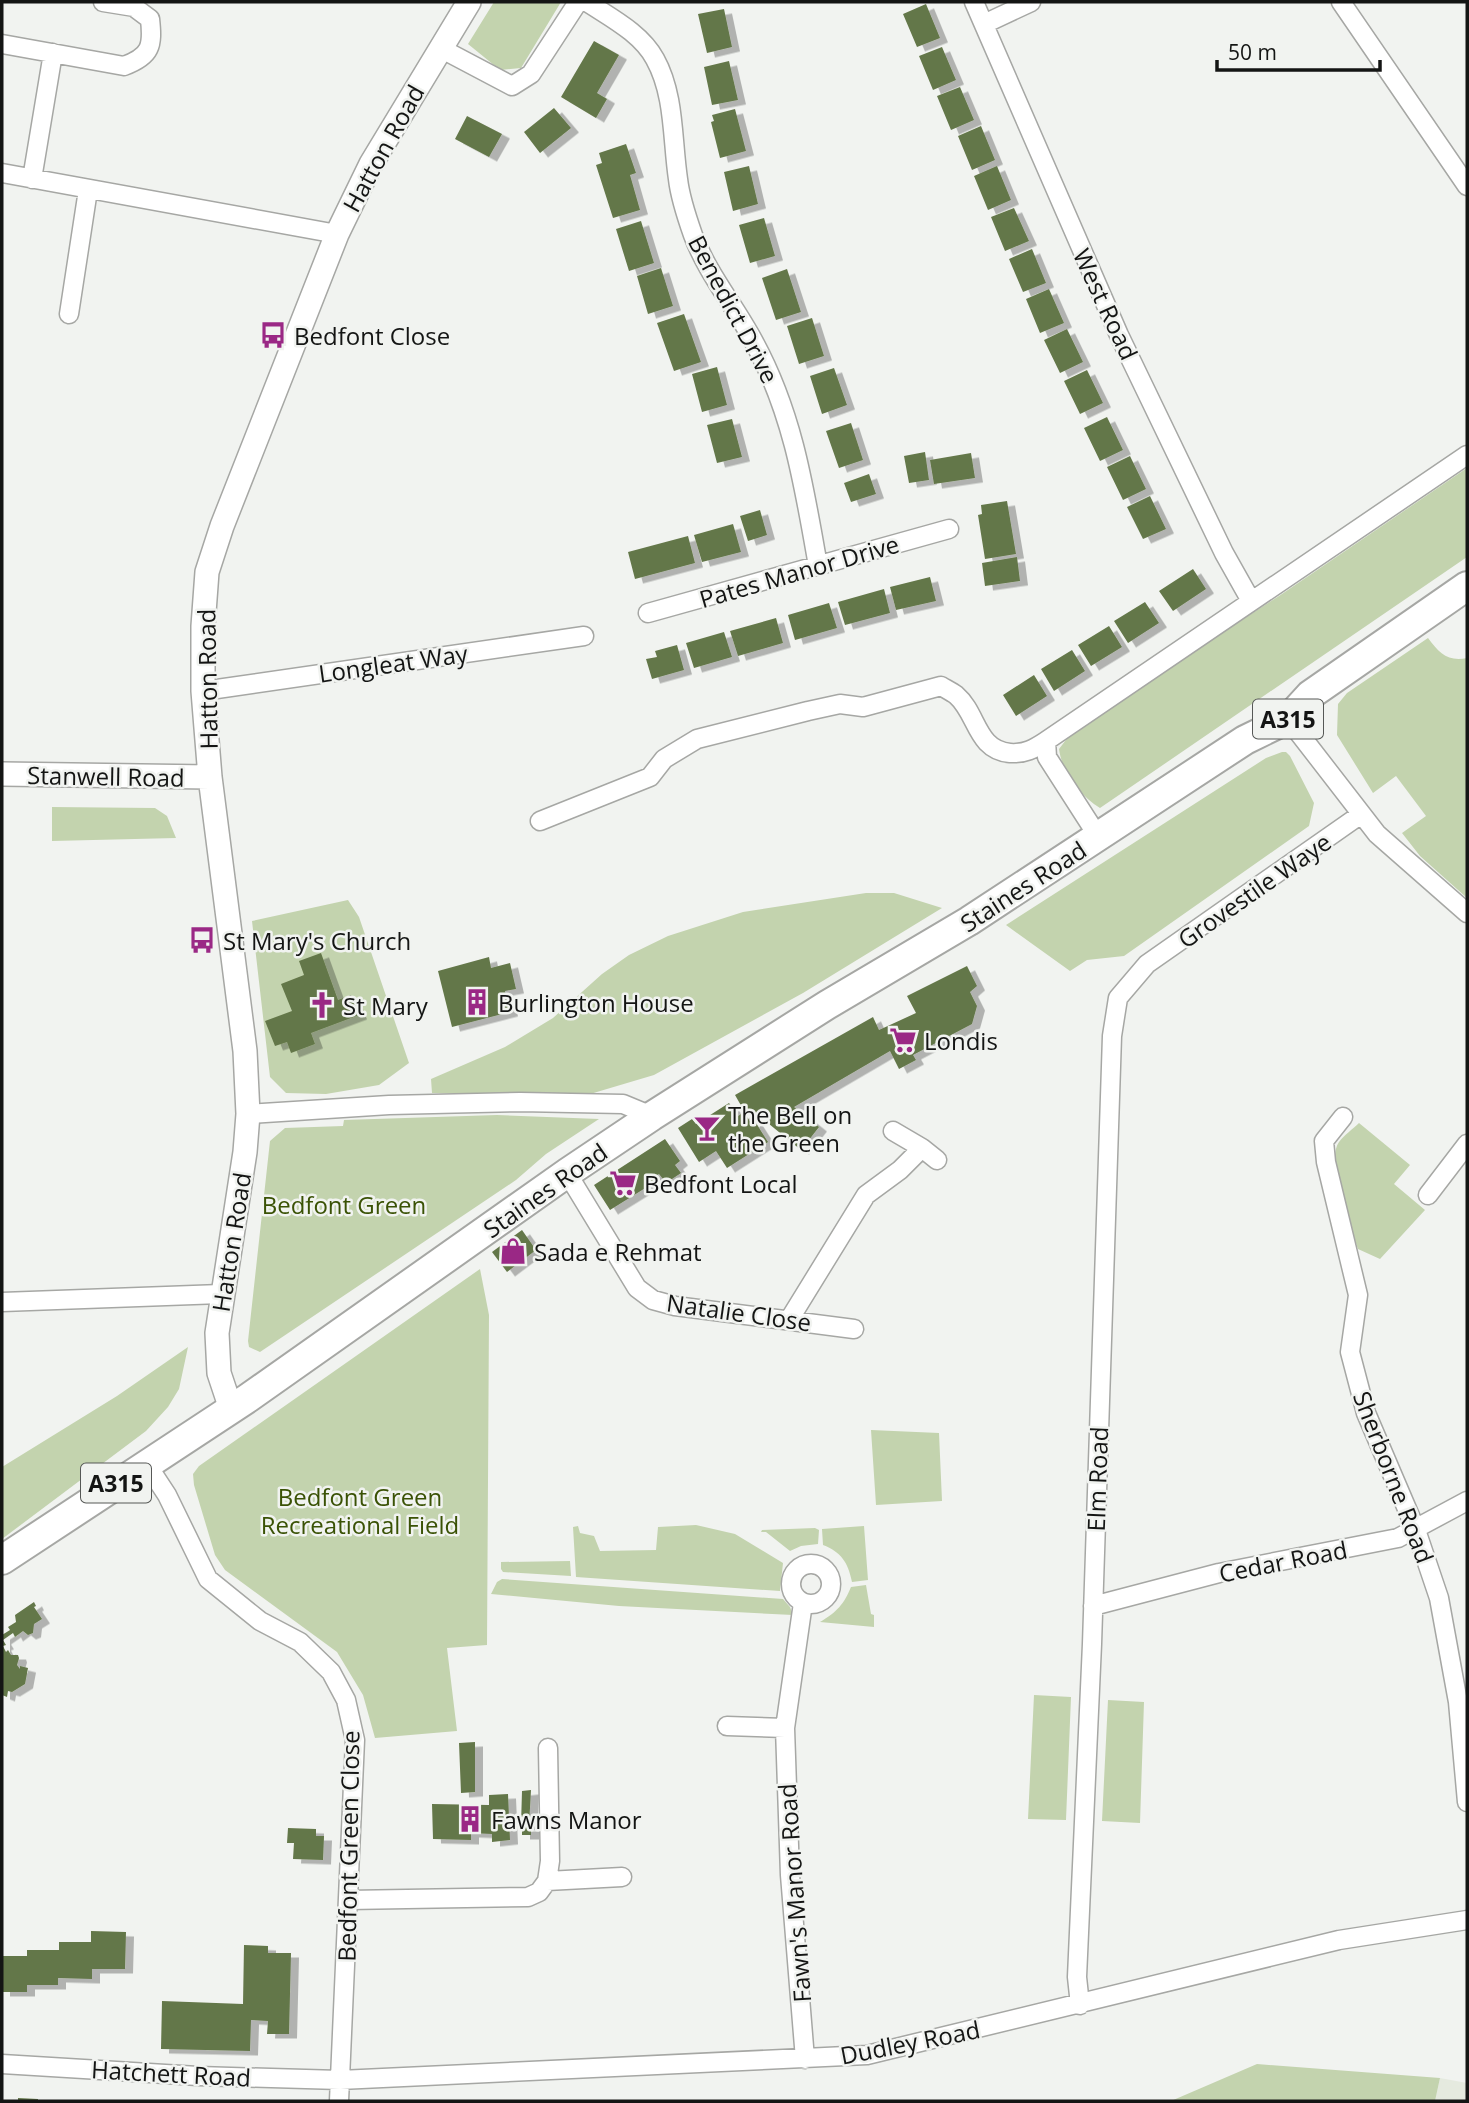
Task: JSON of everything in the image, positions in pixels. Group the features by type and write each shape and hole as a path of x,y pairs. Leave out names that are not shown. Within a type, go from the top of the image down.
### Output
{"main road":[{"name":"Staines Road","path":"2,1560 231,1409 652,1116 827,1005 942,938 1099,838 1245,740 1288,719 1310,695 1467,586"}],"street":[{"path":"2,44 124,66 141,60 153,41 150,19 134,7 103,2"},
{"name":"Hatton Road","path":"231,1409 219,1373 217,1333 245,1152 248,1114 245,1051 210,777 203,691 203,626 207,572 222,526 337,234 370,164 469,2"},
{"path":"440,48 512,86 531,74 578,2"},
{"name":"Benedict Drive","path":"587,2 638,36 655,59 668,91 678,182 694,236 713,274 754,342 783,404 797,450 818,566"},
{"name":"West Road","path":"974,2 1119,335 1224,553 1251,601"},
{"path":"984,23 1031,2"},
{"path":"1341,2 1467,186"},
{"path":"32,179 53,53"},
{"path":"2,173 337,234"},
{"path":"68,314 88,190"},
{"path":"540,821 650,777 664,759 697,739 808,710 839,704 863,707 942,686 957,696 985,741 997,752 1016,754 1033,750 1467,455"},
{"name":"Pates Manor Drive","path":"648,613 949,529"},
{"name":"Longleat Way","path":"203,691 584,636"},
{"path":"1288,719 1377,834 1467,913"},
{"name":"Staines Road","path":"1046,741 1046,757 1099,838"},
{"name":"Stanwell Road","path":"2,774 210,777"},
{"name":"Grovestile Waye","path":"1147,964 1360,815"},
{"name":"Elm Road","path":"1080,2005 1077,1977 1093,1606 1112,1036 1118,998 1147,964"},
{"path":"248,1114 389,1105 520,1102 623,1104 652,1116"},
{"name":"Sherborne Road","path":"1343,1117 1324,1141 1326,1162 1358,1294 1350,1352 1366,1413 1416,1530 1444,1620 1458,1702 1467,1802"},
{"path":"893,1131 937,1160"},
{"path":"1428,1195 1467,1144"},
{"path":"789,1320 866,1195 900,1170 922,1148"},
{"name":"Natalie Close","path":"567,1173 637,1288 653,1300 676,1306 854,1329"},
{"path":"2,1302 222,1294"},
{"name":"Bedfont Green Close","path":"146,1463 167,1495 208,1579 260,1621 300,1642 331,1672 346,1700 355,1740 339,2101"},
{"name":"Cedar Road","path":"1093,1606 1219,1573 1398,1538 1467,1501"},
{"name":"Fawn's Manor Road","path":"803,1603 785,1728 790,1875 805,2059"},
{"path":"727,1726 785,1728"},
{"path":"348,1900 528,1897 539,1892 547,1881 550,1861 548,1748"},
{"path":"547,1881 622,1877"},
{"name":"Dudley Road","path":"341,2080 805,2059 878,2052 1339,1940 1467,1920"},
{"name":"Hatchett Road","path":"2,2064 198,2076 341,2080"}],"shaded area":[{"path":"1440,2078 1467,2083 1467,2101 1435,2101"}],"green space":[{"path":"494,2 561,2 521,68 500,70 468,44"},
{"path":"1467,468 1467,557 1100,808 1079,790 1068,775 1059,749 1075,728 1279,596"},
{"path":"1428,638 1444,655 1454,659 1467,658 1467,898 1420,856 1402,833 1426,816 1396,776 1373,793 1337,735 1338,704 1347,693"},
{"path":"1282,752 1290,756 1314,803 1309,826 1124,956 1087,960 1070,971 1006,925 1266,758"},
{"path":"52,807 155,808 167,816 176,838 52,841"},
{"path":"866,893 894,893 942,908 803,993 654,1075 580,1097 432,1093 431,1079 505,1047 553,1018 602,974 629,955 668,936 743,912"},
{"path":"348,900 359,917 409,1063 379,1085 326,1094 286,1093 270,1077 252,921"},
{"name":"Bedfont Green","path":"497,1115 599,1119 546,1154 516,1180 260,1352 249,1347 270,1141 285,1128 343,1126 344,1120"},
{"path":"1359,1123 1410,1165 1394,1184 1425,1210 1380,1259 1358,1249 1337,1178 1335,1164 1339,1142"},
{"name":"Bedfont Green Recreational Field","path":"480,1269 489,1315 487,1645 447,1648 457,1731 375,1738 363,1695 337,1652 225,1570 215,1555 193,1474 199,1466"},
{"path":"188,1347 179,1389 168,1407 146,1431 2,1539 2,1467 117,1396"},
{"path":"871,1430 939,1433 942,1501 876,1505"},
{"path":"696,1525 735,1534 783,1563 780,1591 576,1577 573,1527 578,1526 580,1533 594,1536 600,1551 656,1550 658,1527"},
{"path":"864,1526 868,1580 852,1582 843,1559 823,1545 822,1529"},
{"path":"762,1530 819,1530 818,1544 801,1546 790,1551 766,1532 761,1532"},
{"path":"570,1561 571,1576 503,1572 501,1569 501,1562"},
{"path":"502,1579 783,1599 793,1615 619,1606 491,1594 497,1582"},
{"path":"866,1585 871,1614 874,1615 874,1627 820,1622 839,1607 851,1587"},
{"path":"1034,1695 1071,1697 1066,1820 1028,1819"},
{"path":"1108,1700 1144,1702 1140,1823 1102,1821"},
{"path":"1257,2064 1440,2078 1435,2101 1171,2101"}],"building":[{"path":"926,4 940,38 917,47 903,14"},
{"path":"724,9 732,47 707,53 698,14"},
{"path":"594,41 619,55 597,93 607,99 596,118 561,97"},
{"path":"942,47 956,80 933,90 919,56"},
{"path":"729,61 738,100 712,105 704,67"},
{"path":"960,87 974,120 951,130 937,96"},
{"path":"554,108 571,128 540,153 524,132"},
{"path":"735,109 746,151 720,158 711,122 714,121 712,115"},
{"path":"467,116 502,134 489,157 455,139"},
{"path":"981,126 995,160 972,170 958,136"},
{"path":"626,144 636,173 630,175 640,210 613,218 596,165 602,163 599,153"},
{"path":"749,166 758,204 733,211 724,172"},
{"path":"997,166 1011,200 988,210 974,176"},
{"path":"1014,208 1029,241 1005,251 991,217"},
{"path":"764,218 775,256 750,263 739,225"},
{"path":"641,221 654,263 629,271 616,229"},
{"path":"1032,249 1046,283 1023,292 1009,259"},
{"path":"661,268 673,306 648,314 637,276"},
{"path":"787,269 801,312 776,320 762,278"},
{"path":"1049,289 1064,323 1040,333 1026,299"},
{"path":"684,314 701,362 674,371 657,323"},
{"path":"812,318 824,356 799,364 787,326"},
{"path":"1067,329 1083,362 1060,373 1044,340"},
{"path":"717,367 727,405 702,412 692,374"},
{"path":"834,368 847,405 822,414 810,376"},
{"path":"1087,370 1103,403 1080,414 1064,381"},
{"path":"1107,417 1123,450 1100,461 1084,428"},
{"path":"732,419 742,457 717,463 707,425"},
{"path":"851,423 863,460 839,468 826,431"},
{"path":"925,452 929,480 909,483 904,456"},
{"path":"971,453 975,478 934,484 930,460"},
{"path":"1130,456 1146,489 1123,500 1107,467"},
{"path":"869,474 876,494 851,502 844,483"},
{"path":"1150,496 1166,529 1143,539 1127,507"},
{"path":"1007,501 1016,554 985,559 978,515 982,514 981,505"},
{"path":"760,510 767,535 748,541 740,516"},
{"path":"733,524 741,552 702,562 694,535"},
{"path":"688,536 695,563 635,579 628,552"},
{"path":"1017,557 1020,581 985,586 982,563"},
{"path":"1193,569 1206,589 1173,611 1159,591"},
{"path":"930,577 936,601 896,610 890,587"},
{"path":"884,589 890,613 845,625 838,602"},
{"path":"1145,602 1159,623 1128,643 1114,621"},
{"path":"829,603 837,628 795,640 788,615"},
{"path":"776,618 783,643 738,656 730,631"},
{"path":"1109,626 1122,647 1091,666 1078,645"},
{"path":"724,632 732,657 694,668 686,643"},
{"path":"677,645 684,670 652,679 646,659 657,657 655,651"},
{"path":"1072,650 1085,671 1054,691 1041,669"},
{"path":"1034,675 1047,696 1016,716 1003,695"},
{"name":"St Mary","path":"321,953 338,1000 351,995 359,1015 311,1033 315,1044 291,1053 287,1042 275,1046 265,1021 292,1011 281,984 304,975 299,961"},
{"name":"Burlington House","path":"489,957 491,968 510,963 516,989 505,991 510,1012 452,1027 438,971"},
{"path":"967,966 977,986 970,992 977,1006 972,1024 913,1055 916,1060 899,1069 890,1051 794,1107 819,1127 801,1150 758,1115 743,1109 735,1095 873,1017 879,1030 916,1013 907,996"},
{"path":"729,1103 738,1116 744,1112 751,1123 754,1120 768,1142 727,1168 716,1151 699,1162 678,1128 692,1119 696,1124"},
{"path":"665,1139 680,1161 675,1165 681,1173 666,1183 659,1174 653,1178 655,1182 610,1210 594,1185"},
{"path":"522,1230 536,1250 507,1272 492,1252"},
{"path":"34,1602 34,1607 42,1619 34,1624 33,1633 28,1635 23,1631 15,1637 13,1633 3,1640 6,1652 8,1650 11,1655 18,1655 17,1665 20,1669 20,1666 28,1668 25,1684 12,1692 8,1691 7,1697 2,1695 2,1635 16,1622 15,1615"},
{"path":"475,1742 475,1792 461,1793 459,1743"},
{"path":"531,1790 529,1826 521,1825 522,1791"},
{"name":"Fawns Manor","path":"508,1794 510,1840 492,1842 492,1834 471,1833 471,1840 433,1839 432,1804 489,1805 489,1795"},
{"path":"522,1827 531,1827 531,1835 522,1835"},
{"path":"288,1828 316,1829 316,1836 324,1836 323,1860 293,1859 294,1843 287,1843"},
{"path":"91,1931 126,1932 125,1969 92,1969 92,1979 58,1978 58,1985 27,1985 27,1992 2,1992 2,1956 27,1956 27,1950 59,1950 59,1942 91,1942"},
{"path":"244,1945 268,1946 268,1953 291,1953 289,2034 267,2034 268,2021 251,2020 250,2051 161,2049 162,2001 243,2004"},
{"path":"18,2098 38,2099 38,2101 18,2101"}],"place":[{"name":"Bedfont Close","path":"273,335"},
{"name":"St Mary's Church","path":"202,940"},
{"name":"Burlington House","path":"477,1002"},
{"name":"St Mary","path":"322,1005"},
{"name":"Londis","path":"903,1040"},
{"name":"The Bell on the Green","path":"707,1128"},
{"name":"Bedfont Local","path":"623,1183"},
{"name":"Sada e Rehmat","path":"513,1251"},
{"name":"Fawns Manor","path":"470,1819"}]}
